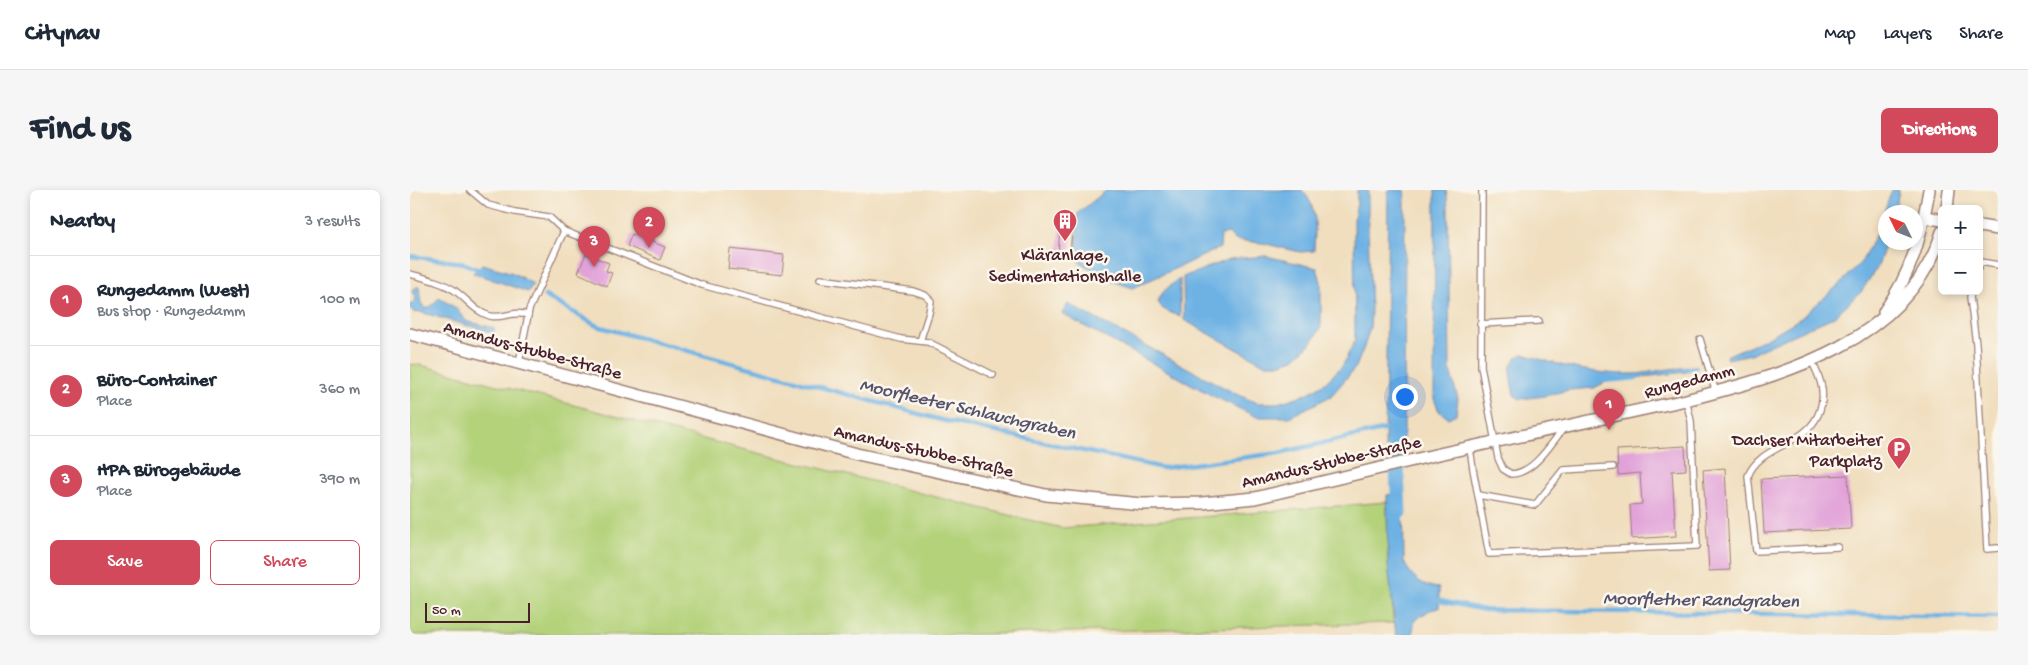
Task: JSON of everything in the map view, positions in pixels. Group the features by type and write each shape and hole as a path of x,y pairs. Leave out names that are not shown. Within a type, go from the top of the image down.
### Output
{"street":[{"name":"Rungedamm","path":"1877,321 1892,301 1916,254 1929,190"},
{"path":"1947,205 1949,190"},
{"path":"1924,217 1938,219"},
{"path":"1983,227 1998,229"},
{"name":"Rungedamm","path":"1440,454 1686,400 1716,392 1811,360 1841,347 1898,306 1913,288 1934,253 1938,242"},
{"name":"Amandus-Stubbe-Straße","path":"410,334 857,454 1046,495 1142,504 1202,503 1255,498 1440,454"}],"lane":[{"path":"470,190 488,205 515,212 549,217 564,231 702,285 901,339 928,342 993,374"},
{"path":"1482,190 1481,366 1501,466 1509,473 1517,474 1532,465 1564,428"},
{"path":"519,363 531,306 564,231"},
{"path":"1983,262 1998,265"},
{"path":"410,274 432,280 454,290 481,312 490,316 518,312 528,315"},
{"path":"820,279 913,291 925,295 931,301 920,341"},
{"path":"1970,295 1976,344 1988,548 1998,548"},
{"path":"1480,324 1539,321"},
{"path":"1700,339 1716,392"},
{"path":"1811,360 1821,380 1823,390 1821,407 1814,422 1800,436 1761,458 1752,466 1748,476 1756,551 1838,547"},
{"path":"1470,448 1489,554 1697,546 1691,421 1686,400"},
{"path":"1478,495 1535,505 1563,470 1613,467"}],"green space":[{"path":"410,364 1062,528 1387,502 1388,564 1393,623 956,635 410,635"}],"water":[{"path":"1107,190 1302,190 1314,211 1314,251 1300,252 1262,243 1235,240 1229,233 1221,235 1220,248 1133,288 1115,282 1079,262 1076,254 1078,213"},
{"path":"1357,190 1368,190 1370,328 1356,367 1331,396 1289,417 1257,417 1211,395 1062,314 1068,304 1238,395 1258,403 1278,403 1307,394 1325,383 1343,365 1355,340 1354,218"},
{"path":"1388,190 1405,190 1404,432 1402,444 1385,448"},
{"path":"1435,190 1446,190 1448,205 1450,370 1458,399 1456,414 1448,418 1439,411 1434,399"},
{"path":"1892,190 1899,190 1896,205 1887,205"},
{"path":"1878,228 1878,250 1884,250 1878,266 1861,292 1833,317 1751,354 1727,359 1726,356 1767,338 1801,318 1843,281 1862,261"},
{"path":"1266,256 1317,268 1321,282 1321,327 1312,342 1294,359 1278,364 1264,364 1184,320 1183,277 1230,259"},
{"path":"482,264 513,273 533,284 528,292 473,273"},
{"path":"1180,279 1180,317 1163,309 1158,302 1164,291"},
{"path":"419,287 421,303 426,309 439,298 456,308 466,321 494,328 494,333 420,312 414,313 410,309 410,303 415,303 416,299 412,291"},
{"path":"1523,354 1563,365 1605,373 1633,374 1679,368 1690,369 1686,372 1608,381 1594,388 1569,390 1545,396 1520,399 1514,395 1510,372 1513,362"},
{"path":"1403,492 1404,562 1418,580 1428,586 1439,588 1439,608 1430,610 1415,620 1412,635 1396,635 1388,564 1387,495"}],"building":[{"name":"Kläranlage, Sedimentationshalle","path":"1060,229 1072,230 1070,255 1058,254"},
{"path":"632,234 665,247 660,260 627,246"},
{"path":"730,249 784,255 782,275 728,269"},
{"path":"586,254 609,263 606,271 612,273 607,286 578,273"},
{"path":"1685,446 1686,470 1672,471 1676,536 1632,539 1630,505 1642,504 1640,473 1618,475 1617,450"},
{"path":"1725,468 1730,570 1709,571 1703,470"},
{"path":"1848,475 1851,529 1764,533 1761,479"}],"waterway":[{"name":"Moorfleeter Schlauchgraben","path":"410,256 463,263 482,271"},
{"name":"Moorfleeter Schlauchgraben","path":"545,296 597,326 941,420 1163,468 1279,453 1391,428"},
{"path":"1685,369 1696,367"},
{"path":"1604,381 1636,378"},
{"path":"1395,426 1399,513"},
{"name":"Moorflether Randgraben","path":"1435,600 1485,610 1998,617"}],"place":[{"name":"Kläranlage, Sedimentationshalle","path":"1065,242"},
{"name":"Büro-Container","path":"649,248"},
{"name":"HPA Bürogebäude","path":"594,267"},
{"name":"Rungedamm (West)","path":"1609,430"},
{"name":"Dachser Mitarbeiter Parkplatz","path":"1899,470"}]}
